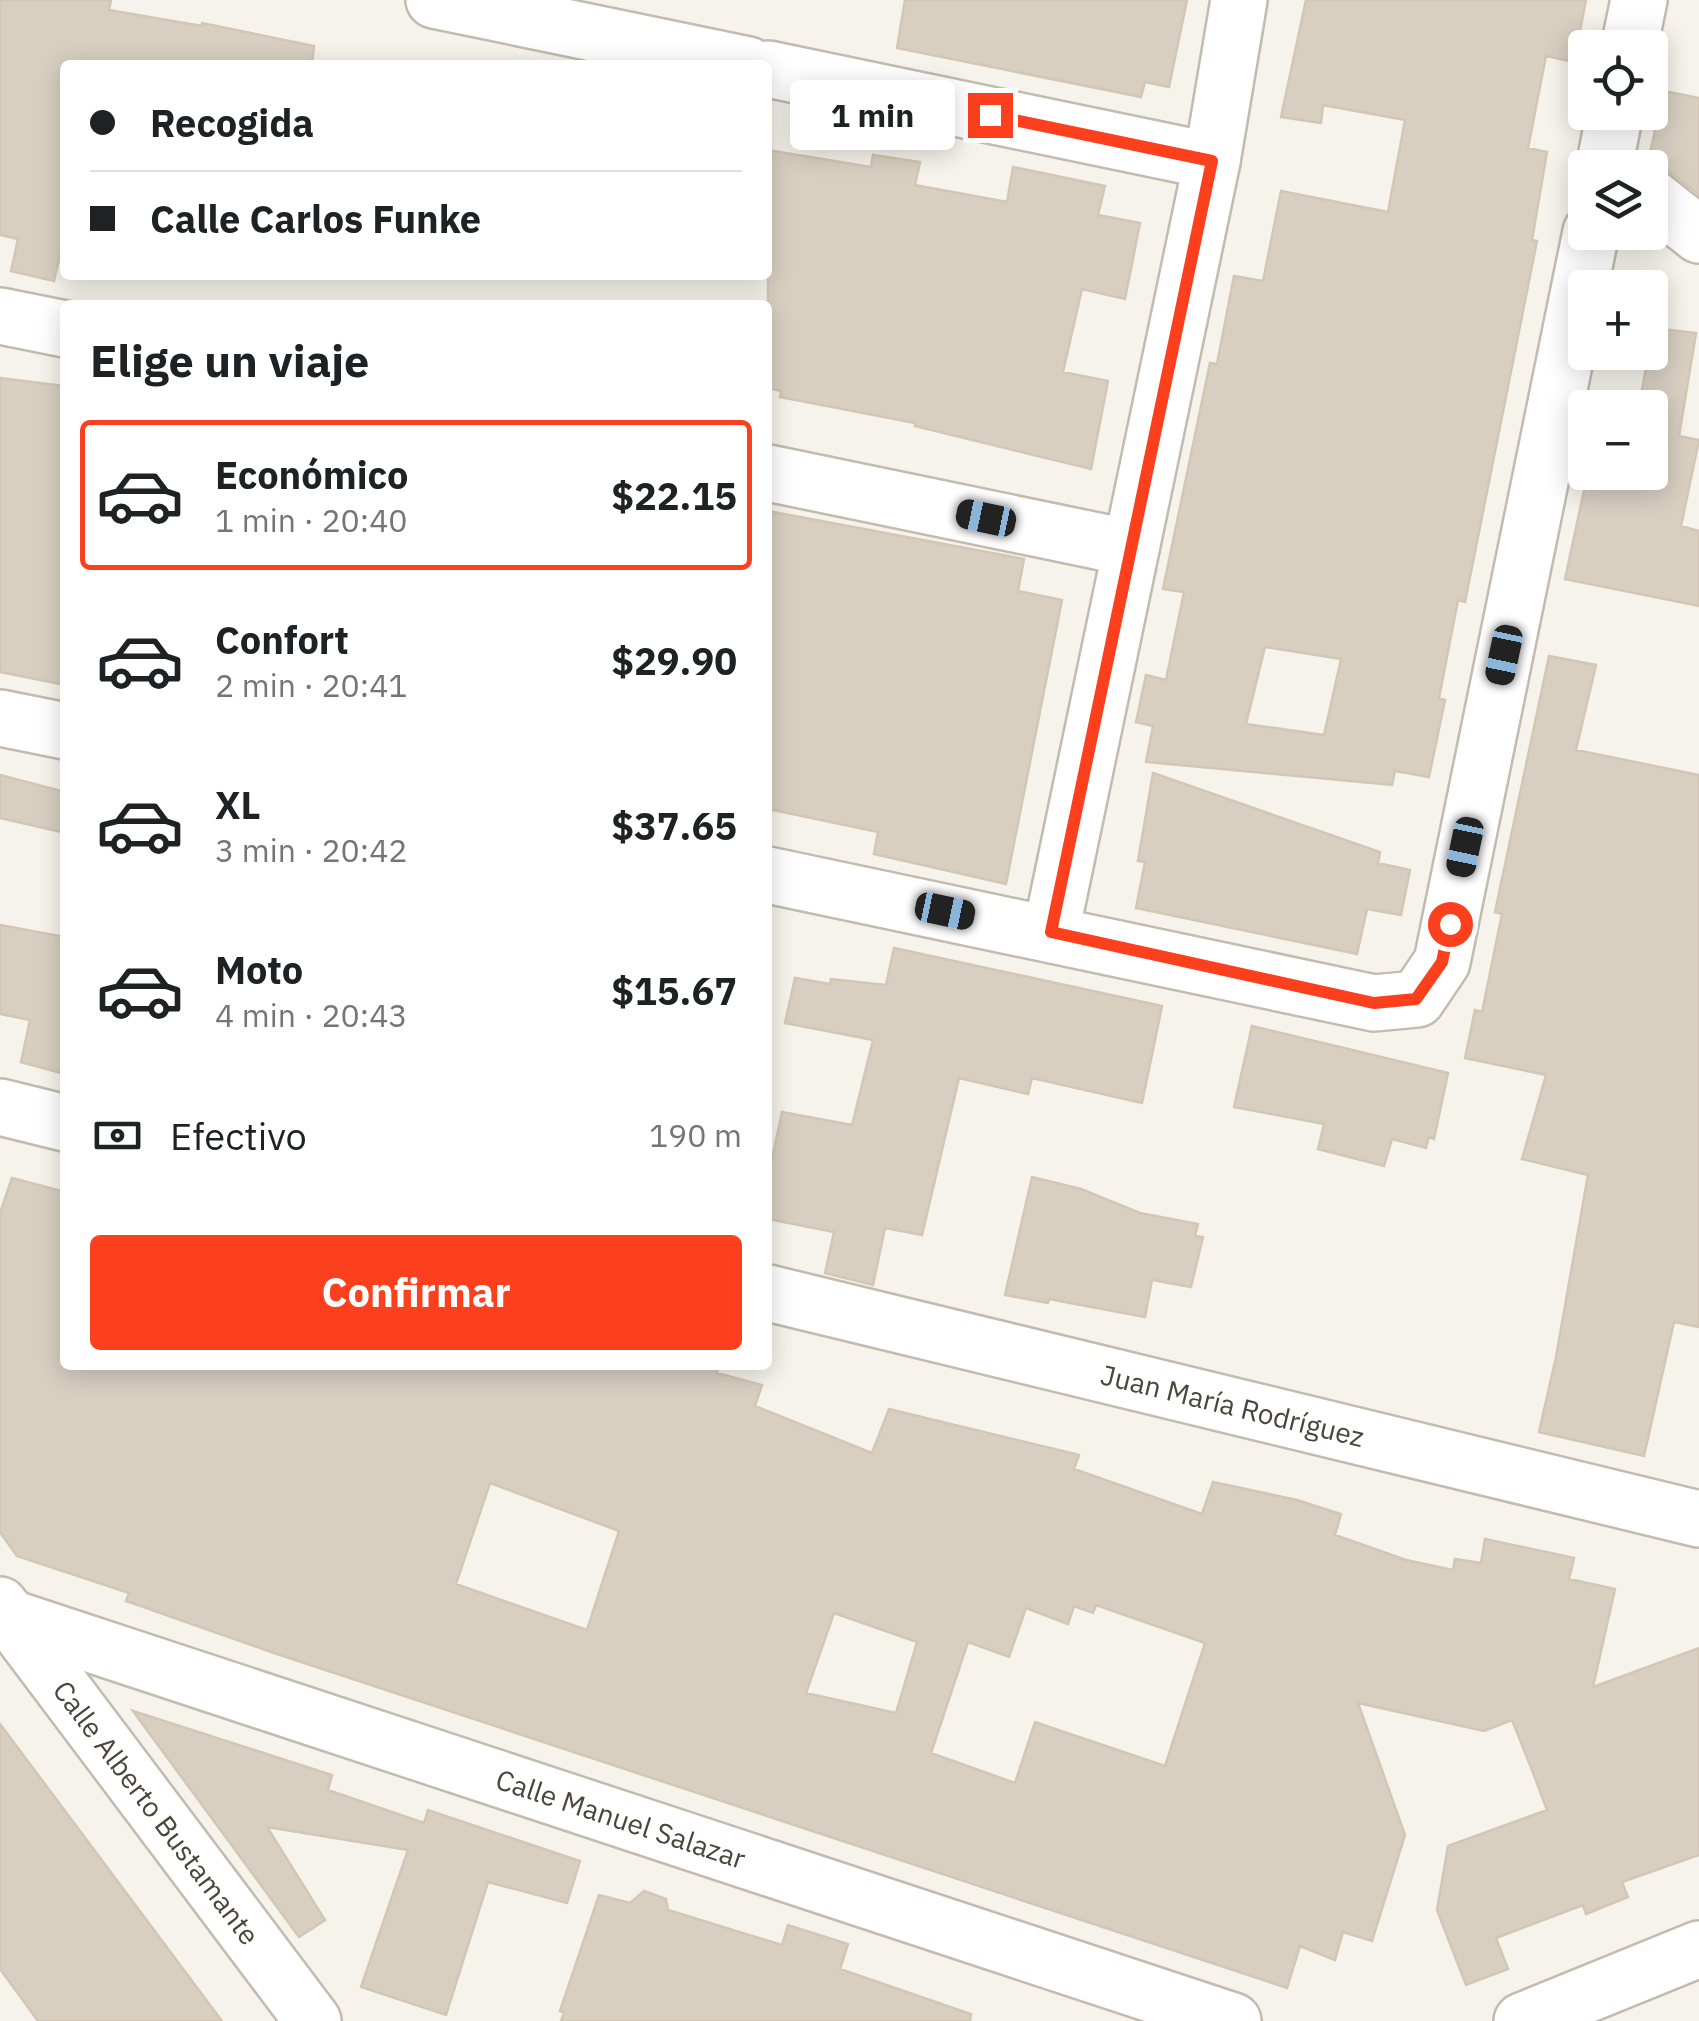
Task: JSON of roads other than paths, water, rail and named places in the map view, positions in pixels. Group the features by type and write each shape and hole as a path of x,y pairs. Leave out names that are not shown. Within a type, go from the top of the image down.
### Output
{"street":[{"path":"434,0 724,60"},
{"path":"1051,932 1212,161 1239,0"},
{"path":"1633,30 1639,0"},
{"path":"772,70 1212,161"},
{"path":"1668,210 1699,235"},
{"path":"772,875 1374,1003 1416,999 1442,962 1587,250"},
{"path":"0,316 60,328"},
{"path":"772,475 1131,548"},
{"path":"0,718 60,730"},
{"path":"0,1107 60,1121"},
{"name":"Juan María Rodríguez","path":"772,1294 1699,1518"},
{"name":"Calle Alberto Bustamante","path":"4,1611 312,2021"},
{"name":"Calle Manuel Salazar","path":"4,1611 1233,2021"},
{"path":"1522,2021 1699,1949"}]}
